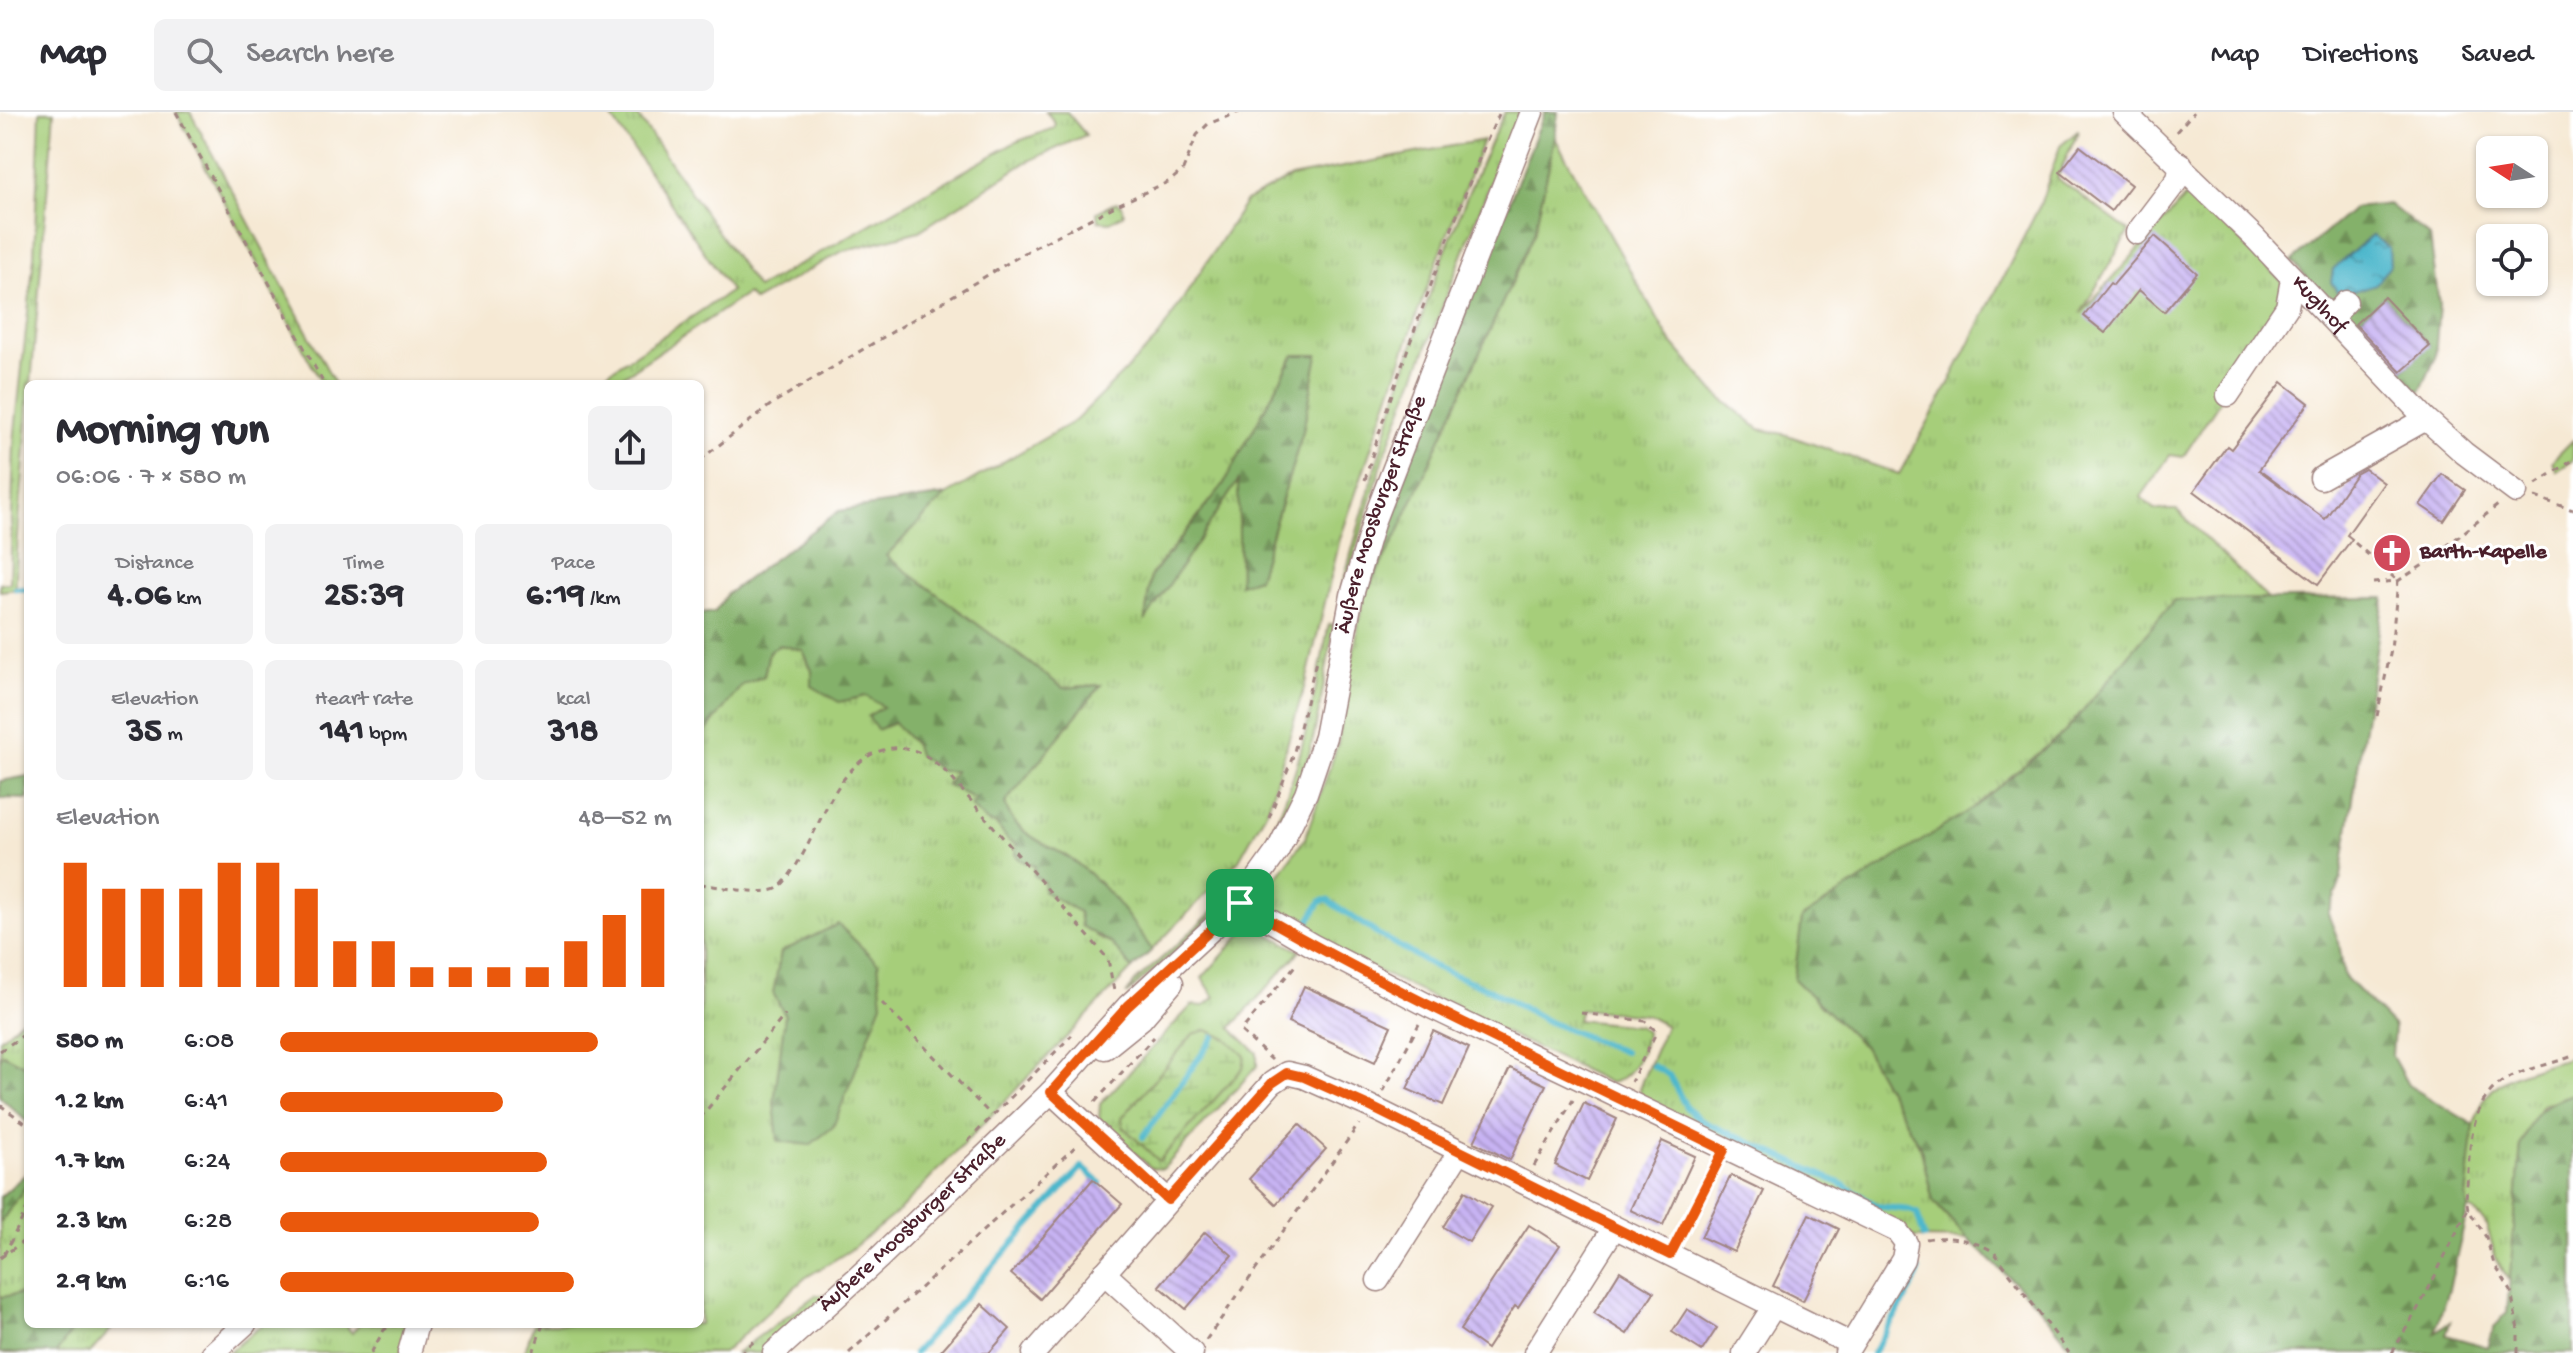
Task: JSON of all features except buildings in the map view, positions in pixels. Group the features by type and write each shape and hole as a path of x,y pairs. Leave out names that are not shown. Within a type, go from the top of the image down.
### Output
{"street":[{"name":"Äußere Moosburger Straße","path":"774,1353 879,1258 1051,1092 1128,1006 1236,908 1278,850 1291,827 1318,760 1331,711 1352,595 1374,520 1532,112"},
{"name":"Kuglhof","path":"2124,112 2181,164 2426,419 2464,453 2516,492"},
{"path":"2137,233 2178,179 2181,164"},
{"path":"2228,395 2287,307 2292,279"},
{"path":"2331,318 2346,302"},
{"path":"2321,478 2426,419"},
{"path":"1034,1353 1272,1083 1287,1073 1304,1077 1460,1151 1774,1306 1849,1349 1903,1259 1906,1243 1897,1231 1429,1006 1236,908"},
{"path":"1051,1092 1168,1200"},
{"path":"1378,1280 1460,1151"},
{"path":"1535,1353 1614,1228"},
{"path":"1104,1273 1199,1347"},
{"path":"1744,1353 1774,1306"},
{"path":"213,1353 241,1328"},
{"path":"409,1353 416,1328"}],"path":[{"path":"176,112 322,380"},
{"path":"704,457 773,403 1019,256 1170,181 1183,170 1197,135 1208,124 1239,112"},
{"path":"1362,490 1415,329 1469,184 1500,112"},
{"path":"2163,147 2194,112"},
{"path":"2373,583 2398,581 2516,492 2543,480 2573,460"},
{"path":"2516,492 2573,510"},
{"path":"2355,543 2398,581"},
{"path":"2377,716 2391,650 2398,581"},
{"path":"1264,829 1293,756 1318,653"},
{"path":"704,884 766,892 777,889 800,859 839,787 856,765 873,753 889,748 906,748 927,754 948,774 1108,959 1114,992"},
{"path":"1287,1073 1241,1031 1312,945"},
{"path":"882,1003 991,1115 1072,1035"},
{"path":"1199,1347 1372,1108 1429,1006"},
{"path":"1581,1013 1645,1021 1655,1030 1622,1099"},
{"path":"704,1113 785,1015"},
{"path":"0,1051 24,1035"},
{"path":"849,1353 1086,1124 1156,1035"},
{"path":"2518,1353 2518,1330 2511,1291 2494,1264 2478,1221 2468,1209 2466,1198 2474,1125 2489,1091 2519,1074 2573,1056"},
{"path":"1524,1183 1584,1081"},
{"path":"0,1105 24,1122"},
{"path":"1670,1255 1724,1150"},
{"path":"2392,1353 2425,1296 2468,1209"},
{"path":"2,1256 24,1215"},
{"path":"1906,1243 1939,1236 1983,1245 1994,1252 2069,1353"},
{"path":"2,1256 24,1241"},
{"path":"371,1353 387,1328"},
{"path":"533,1353 542,1328"}],"green space":[{"path":"40,112 54,112 31,380 24,380 24,461 16,589 0,591 0,583 10,583 14,441 34,257"},
{"path":"176,112 190,112 333,380 320,380"},
{"path":"608,112 635,112 757,288 1016,142 1054,128 1055,122 1046,112 1067,112 1086,135 1027,162 919,231 843,251 754,301 747,294 617,380 596,380 731,291"},
{"path":"1505,112 1521,112 1385,454 1343,594 1342,586 1413,345 1455,227"},
{"path":"1545,112 1558,112 1534,233 1395,539 1363,598 1419,430"},
{"path":"2079,130 2057,178 2129,231 2081,313 2191,191 2287,286 2282,306 2183,457 2170,455 2141,497 2155,510 2177,510 2268,599 2174,601 2065,732 1974,807 1794,979 1864,1047 1921,1149 1933,1201 1968,1239 1915,1238 1642,1098 1639,1088 1666,1026 1646,1015 1580,1009 1577,1020 1638,1026 1646,1032 1635,1064 1624,1076 1610,1083 1307,937 1270,910 1266,892 1305,838 1338,744 1363,598 1395,539 1534,233 1555,138 1669,339 1716,394 1759,429 1784,434 1899,474 2040,205 2060,146"},
{"path":"1483,140 1415,320 1340,539 1307,678 1268,808 1239,860 1152,950 1093,877 1069,858 1022,830 1014,822 1005,802 1100,685 1063,688 885,556 946,495 1076,420 1157,339 1246,201 1291,177","holes":["1294,355 1317,355 1303,431 1258,578 1240,583 1239,479 1145,619 1151,575 1223,485"]},
{"path":"1117,202 1122,205 1124,214 1110,222 1098,221 1097,212"},
{"path":"2389,204 2430,237 2439,304 2435,359 2420,392 2397,376 2429,345 2384,297 2351,328 2292,261 2354,208"},
{"path":"1294,355 1318,355 1303,431 1258,578 1240,584 1238,481 1145,621 1151,576 1223,485"},
{"path":"2573,440 2573,460 2557,471 2552,461"},
{"path":"946,495 886,556 1063,688 1101,685 1005,803 1009,814 1022,830 1082,867 1124,912 1152,950 1132,969 1112,944 1081,926 1079,912 1043,891 1044,882 1034,875 1035,866 1020,860 1015,854 1017,844 1008,840 996,824 987,822 971,806 975,799 947,785 955,771 941,771 918,755 915,745 894,723 877,730 868,716 883,707 866,696 839,702 812,686 812,671 803,650 780,645 769,651 764,676 742,685 704,734 704,613 715,612 727,594 839,511"},
{"path":"2384,598 2340,883 2328,914 2339,942 2344,976 2394,1027 2392,1056 2408,1085 2474,1125 2466,1198 2468,1209 2435,1332 2450,1322 2446,1335 2488,1347 2494,1328 2507,1312 2521,1144 2539,1111 2573,1094 2573,1353 2076,1353 2037,1304 1933,1201 1921,1149 1864,1047 1794,979 1802,918 1974,807 2065,732 2174,600"},
{"path":"1329,624 1334,625 1313,738 1301,782 1278,832 1261,859 1220,908 1126,995 1135,982 1224,900 1265,843 1279,815 1301,751"},
{"path":"780,645 803,650 812,671 855,699 866,695 884,707 915,745 956,771 947,784 975,799 1008,839 1018,844 1061,902 1079,912 1098,938 1112,944 1132,969 900,1210 849,1251 805,1278 723,1353 524,1353 533,1328 704,1328 704,734 742,685 764,676 769,651"},
{"path":"24,777 24,799 0,798 0,781"},
{"path":"838,924 878,963 882,1003 833,1127 810,1145 778,1141 774,1103 785,1015 773,993 781,952"},
{"path":"1246,929 1259,929 1300,951 1231,1028 1257,1053 1257,1066 1163,1169 1151,1168 1099,1119 1100,1104 1192,1005 1204,1006 1215,997 1202,978"},
{"path":"24,1018 24,1066 0,1055 0,1039"},
{"path":"1207,1030 1227,1039 1245,1056 1243,1068 1159,1161 1123,1127 1122,1118 1193,1034"},
{"path":"0,1055 24,1065 24,1119 0,1097"},
{"path":"2573,1056 2573,1094 2542,1105 2521,1144 2510,1281 2496,1258 2485,1223 2468,1209 2470,1148 2477,1115 2494,1089 2507,1079"},
{"path":"24,1176 24,1189 0,1223 0,1197"},
{"path":"24,1189 24,1294 0,1297 0,1223"},
{"path":"24,1294 24,1328 74,1328 56,1353 0,1353 0,1297"},
{"path":"816,1295 832,1296 765,1353 736,1353"},
{"path":"74,1328 112,1328 90,1353 56,1353"},
{"path":"258,1328 348,1328 352,1333 356,1328 407,1328 401,1353 228,1353"}],"water":[{"path":"2372,235 2389,248 2390,265 2376,284 2340,296 2331,282 2333,269"}],"waterway":[{"path":"16,589 24,589"},
{"path":"1308,923 1321,901 1327,900 1433,966 1489,989 1549,1022 1624,1052"},
{"path":"1143,1137 1214,1037"},
{"path":"1653,1066 1669,1075 1686,1107 1700,1120 1846,1186 1877,1206 1917,1213 1924,1237"},
{"path":"914,1353 1082,1167 1100,1183"},
{"path":"1873,1353 1919,1271"}],"place":[{"name":"Barth-Kapelle","path":"2392,553"}],"route":[{"path":"1240,903 1312,945 1429,1006 1724,1150 1670,1255 1369,1106 1304,1077 1287,1073 1272,1083 1168,1200 1051,1092 1128,1006 1240,903"}]}
